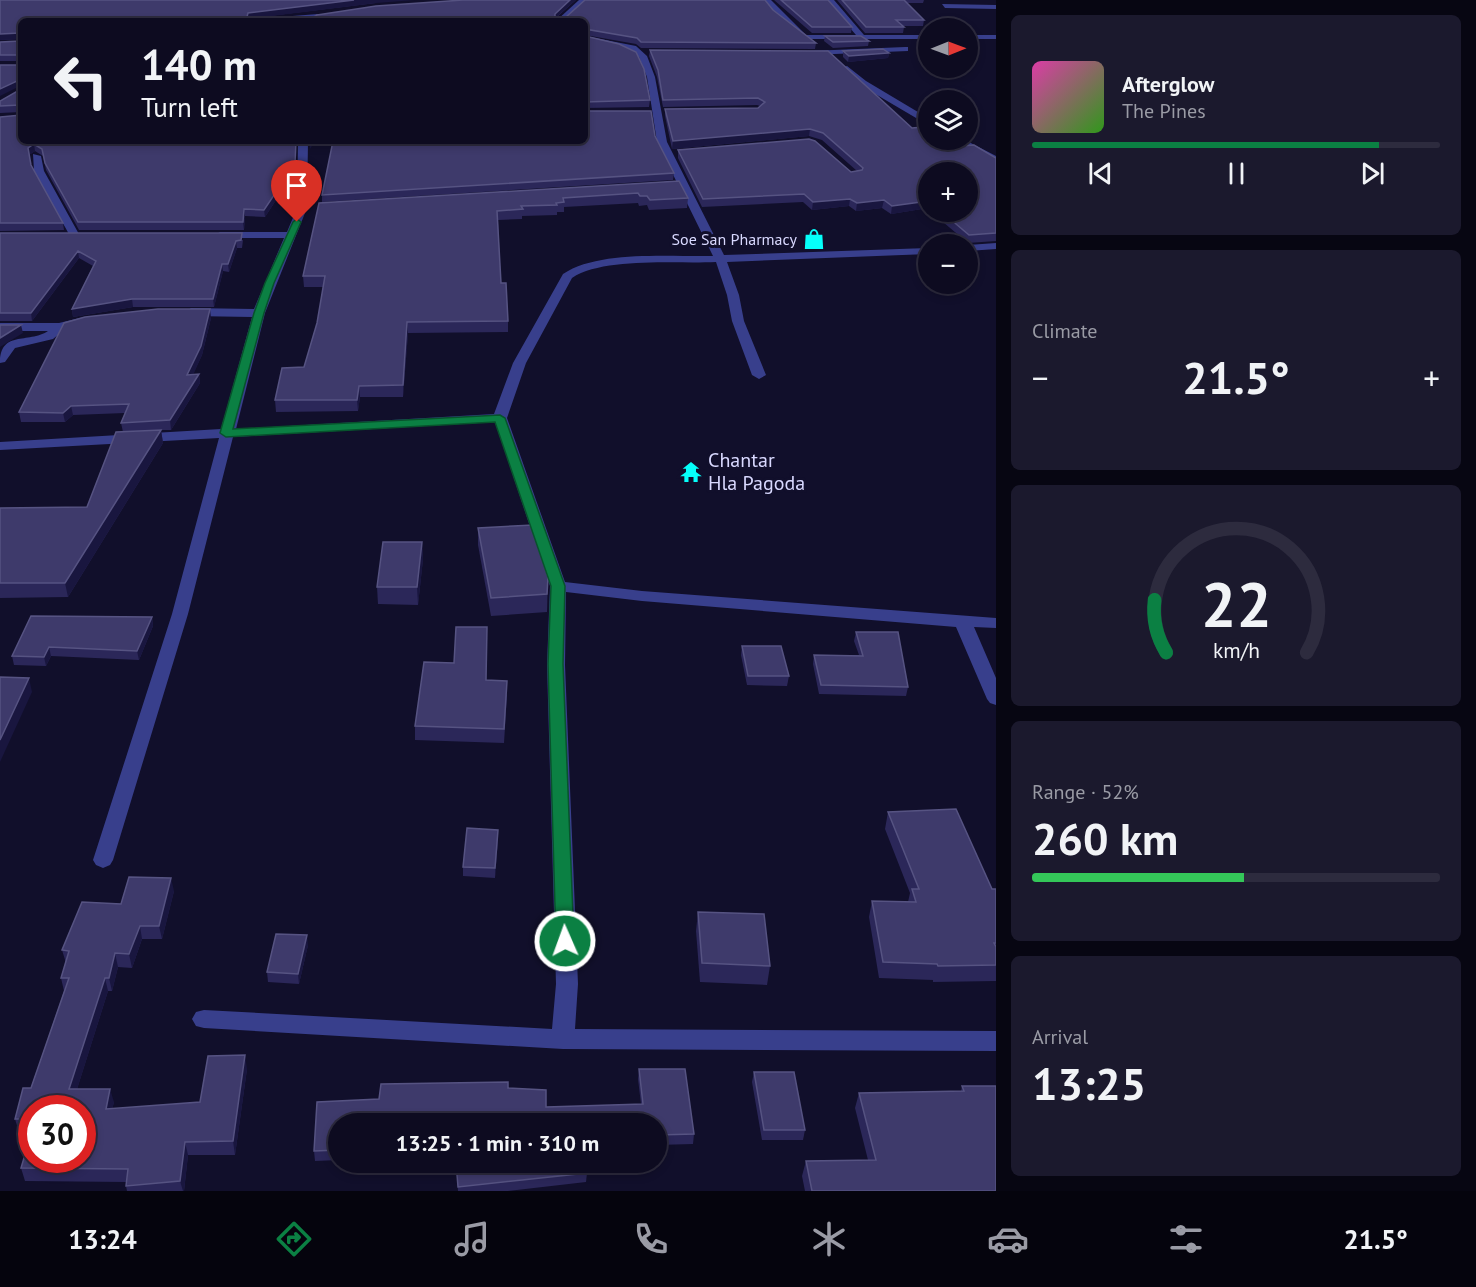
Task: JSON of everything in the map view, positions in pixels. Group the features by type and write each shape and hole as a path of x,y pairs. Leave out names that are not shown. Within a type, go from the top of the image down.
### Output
{"street":[{"path":"563,18 583,0"},
{"path":"767,0 777,12 830,53 863,83 918,116"},
{"path":"830,0 862,37"},
{"path":"945,6 996,8"},
{"path":"314,18 324,15"},
{"path":"807,37 918,37"},
{"path":"978,37 996,37"},
{"path":"588,39 614,43 643,52 661,111 662,142 676,185 720,258 733,295 738,321 759,375"},
{"path":"796,54 905,49"},
{"path":"644,112 661,111"},
{"path":"103,860 180,614 259,313 269,283 308,208 303,144"},
{"path":"978,150 996,160"},
{"path":"667,154 679,153"},
{"path":"36,156 39,171 75,236"},
{"path":"212,235 292,235"},
{"path":"978,247 996,246"},
{"path":"563,1039 567,984 556,664 558,586 500,418 504,401 517,371 567,276 581,267 607,262 918,252"},
{"path":"177,312 259,313"},
{"path":"0,327 60,327 94,319"},
{"path":"0,360 11,345 49,336 60,327"},
{"path":"0,446 500,418"},
{"path":"558,586 642,596 963,622 996,622"},
{"path":"963,622 996,699"},
{"path":"204,1019 563,1039 996,1041"}],"building":[{"path":"0,0 354,0 248,13 247,17 312,18 18,18 18,33 0,34"},
{"path":"463,0 570,0 555,14 555,17 566,17 585,0 765,0 773,10 816,43 641,42 637,38 588,30 588,18 312,18 317,15 376,6"},
{"path":"781,0 828,0 852,27 812,27"},
{"path":"842,0 904,0 922,18 896,20 904,27 866,27"},
{"path":"825,36 861,36 869,41 833,42"},
{"path":"588,37 619,44 636,52 644,69 650,100 588,102"},
{"path":"18,41 18,55 0,55 0,42"},
{"path":"883,49 889,53 849,56 843,51"},
{"path":"650,50 828,51 912,128 918,127 918,150 978,150 978,147 996,158 996,233 968,234 954,222 978,222 978,162 918,162 918,202 892,206 884,200 857,203 850,199 813,202 804,194 703,199 678,150 809,139 815,141 851,172 863,168 823,133 810,129 673,141 665,109 758,108 765,102 758,98 663,100 658,70"},
{"path":"0,65 18,65 18,80 0,89"},
{"path":"18,91 18,105 0,106 0,101"},
{"path":"588,111 651,111 655,136 674,173 322,195 332,144 588,144"},
{"path":"18,115 18,144 34,144 28,148 31,165 63,223 0,223 0,117"},
{"path":"34,144 296,144 295,164 264,210 244,209 243,222 78,222 45,163 42,149"},
{"path":"679,181 688,198 650,200 647,196 640,196 638,193 563,198 564,202 556,203 557,205 521,206 523,209 497,211 501,283 506,283 508,321 407,322 403,385 359,386 357,400 275,400 282,368 304,367 317,323 325,276 303,276 319,203"},
{"path":"0,233 242,233 241,240 236,241 228,264 222,264 213,299 132,299 72,309 96,261 78,251 31,313 0,313"},
{"path":"158,309 210,309 201,346 187,375 199,374 170,420 121,423 129,404 71,406 63,413 19,412 64,323 85,317"},
{"path":"0,325 21,325 0,338"},
{"path":"161,430 65,583 0,583 0,508 87,507 116,432"},
{"path":"533,525 548,577 547,594 491,598 478,528"},
{"path":"383,542 422,542 417,587 377,587"},
{"path":"31,616 152,617 137,651 49,647 44,657 12,656"},
{"path":"456,627 487,627 486,680 507,681 504,729 415,726 424,662 454,663"},
{"path":"856,632 898,632 908,687 821,685 814,655 863,656"},
{"path":"742,646 781,646 789,676 748,676"},
{"path":"0,677 29,678 0,740"},
{"path":"956,809 992,889 996,889 996,943 994,943 996,965 938,966 937,964 883,962 872,901 916,902 912,889 919,889 888,812"},
{"path":"467,828 498,830 495,868 463,867"},
{"path":"129,877 171,878 159,926 140,926 129,954 115,953 109,978 105,978 69,1089 110,1089 106,1109 200,1102 208,1056 245,1055 233,1141 185,1142 180,1181 126,1186 128,1169 96,1169 96,1095 21,1095 23,1088 31,1088 69,978 61,978 69,951 62,950 82,902 121,904"},
{"path":"698,912 764,914 770,966 702,963"},
{"path":"276,934 307,935 298,974 267,972"},
{"path":"639,1069 685,1069 694,1134 667,1135 667,1113 328,1113 328,1150 314,1151 317,1102 379,1099 381,1084 508,1082 508,1088 546,1090 546,1107 643,1104"},
{"path":"754,1072 794,1072 805,1130 764,1130"},
{"path":"962,1086 996,1086 996,1191 812,1191 806,1161 876,1160 859,1093 964,1091"},
{"path":"457,1173 587,1173 458,1187"}],"place":[{"name":"Soe San Pharmacy","path":"814,239"},
{"name":"Chantar Hla Pagoda","path":"691,472"}],"route":[{"path":"297,222 269,283 226,433 500,418 558,586 556,664 565,941"}]}
